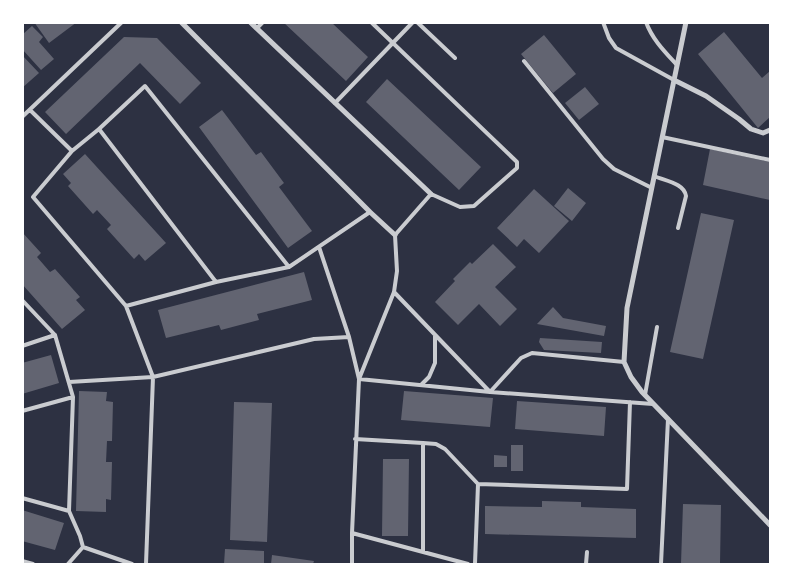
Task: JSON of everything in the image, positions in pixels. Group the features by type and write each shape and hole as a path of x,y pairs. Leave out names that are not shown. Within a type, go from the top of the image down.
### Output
{"street":[{"path":"180,22 395,235"},
{"path":"250,22 431,194"},
{"path":"686,22 628,308 624,362 631,377 645,395 770,525"},
{"path":"674,80 706,96 751,129 764,133 770,130"}],"lane":[{"path":"22,117 122,22"},
{"path":"257,28 263,22"},
{"path":"359,379 394,292 397,271 395,235 431,194 460,207 474,206 517,168 517,162 370,22"},
{"path":"335,103 412,22"},
{"path":"416,22 456,58"},
{"path":"603,22 609,38 616,48 674,80"},
{"path":"646,22 658,44 677,64"},
{"path":"524,61 603,159 614,168 652,188"},
{"path":"146,564 153,377 126,306 33,197 72,151 99,129 145,86 289,267"},
{"path":"30,110 72,151"},
{"path":"99,129 216,282"},
{"path":"662,137 770,160"},
{"path":"654,176 680,186 685,191 686,196 678,228"},
{"path":"126,306 216,282 289,267 370,212"},
{"path":"319,247 349,337 359,379 355,439 352,564"},
{"path":"394,292 490,392"},
{"path":"22,300 55,335 73,397 69,511 83,547"},
{"path":"645,395 657,327"},
{"path":"22,346 55,335"},
{"path":"421,385 430,377 435,363 436,336"},
{"path":"69,382 153,377 314,339 349,337"},
{"path":"490,392 521,358 532,353 624,362"},
{"path":"359,379 490,392 654,404"},
{"path":"22,411 73,397"},
{"path":"355,439 436,444 445,449 478,484 626,489 630,402"},
{"path":"662,564 668,418"},
{"path":"422,552 423,443"},
{"path":"475,564 478,484"},
{"path":"22,498 69,511"},
{"path":"352,533 468,564"},
{"path":"68,564 83,547"},
{"path":"83,547 132,564"},
{"path":"586,552 586,564"},
{"path":"22,561 33,564"}],"building":[{"path":"34,22 77,22 49,43"},
{"path":"283,22 331,22 368,57 346,81"},
{"path":"32,26 43,37 39,42 54,59 41,70 22,49 22,35"},
{"path":"724,32 762,78 770,71 770,117 758,128 698,54"},
{"path":"544,35 576,74 553,93 521,54"},
{"path":"124,37 157,38 201,83 180,104 140,63 66,134 45,112"},
{"path":"22,55 39,73 22,88"},
{"path":"387,79 481,167 459,190 366,102"},
{"path":"585,87 599,104 579,120 565,103"},
{"path":"222,110 256,155 261,152 284,183 279,187 312,231 288,248 199,127"},
{"path":"710,149 770,162 770,200 703,185"},
{"path":"85,154 166,243 145,261 139,254 134,259 107,229 111,225 97,210 93,214 68,186 71,183 63,174"},
{"path":"568,188 586,203 572,221 554,206"},
{"path":"534,189 569,221 539,253 524,239 517,247 497,228"},
{"path":"701,213 734,220 703,359 670,352"},
{"path":"22,232 41,253 37,257 50,272 55,269 80,297 76,300 85,310 62,329 22,284"},
{"path":"493,244 516,267 495,287 517,309 500,326 479,304 458,325 435,302 455,281 453,279 470,262 472,264"},
{"path":"304,272 312,300 257,314 259,320 221,330 219,325 166,338 158,310"},
{"path":"553,307 563,318 606,326 604,336 537,324"},
{"path":"540,338 602,342 601,353 544,350 539,342"},
{"path":"51,355 59,383 22,394 22,363"},
{"path":"79,391 107,392 106,401 113,402 112,441 107,441 106,462 112,462 111,500 106,499 106,512 76,511"},
{"path":"404,391 493,398 490,427 401,420"},
{"path":"517,401 606,407 604,436 515,429"},
{"path":"234,402 272,403 267,542 230,540"},
{"path":"511,445 523,445 523,471 511,471"},
{"path":"494,455 507,456 507,467 494,467"},
{"path":"383,459 409,459 408,536 382,536"},
{"path":"542,501 581,502 581,507 636,509 636,538 485,534 485,506 542,507"},
{"path":"683,504 721,505 720,564 681,564"},
{"path":"22,510 64,523 55,550 22,541"},
{"path":"225,549 264,551 264,564 224,564"},
{"path":"272,555 314,561 313,564 271,564"}]}
